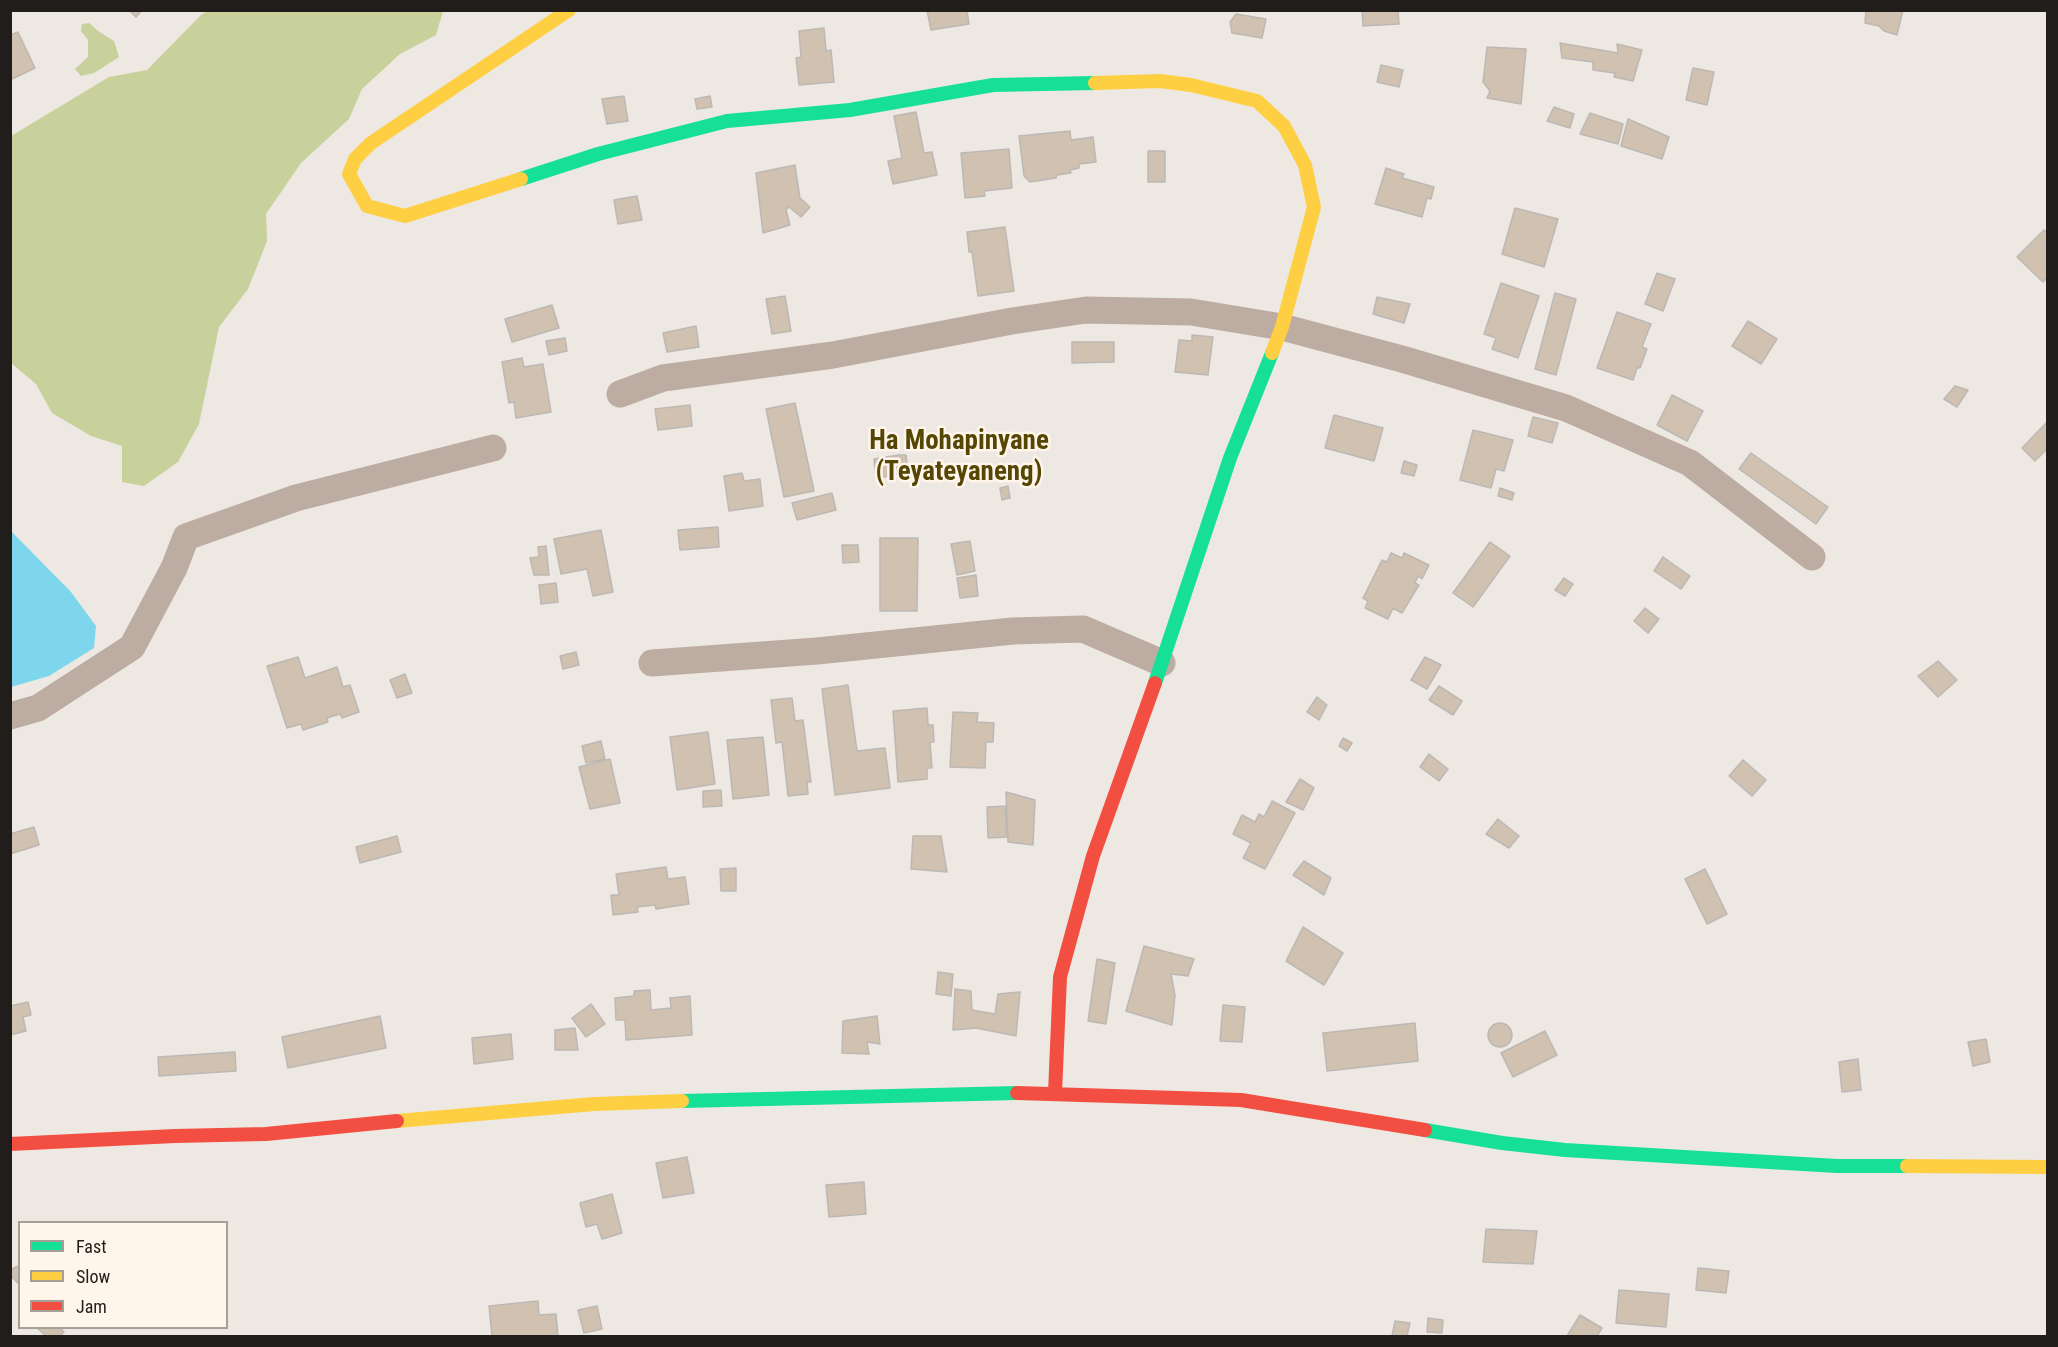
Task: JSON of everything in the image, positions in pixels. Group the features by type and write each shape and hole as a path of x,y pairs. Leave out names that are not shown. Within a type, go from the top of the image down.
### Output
{"street":[{"path":"569,10 371,143 355,159 349,174 367,206 405,216 598,154 727,121 850,110 993,85 1160,81 1191,85 1257,101 1284,126 1305,165 1314,207 1282,327 1230,459 1162,663 1093,856 1060,977 1055,1093"},
{"path":"620,394 663,378 833,355 1012,321 1086,310 1191,312 1282,327 1566,408 1689,464 1812,557"},
{"path":"10,716 38,708 132,647 174,568 186,537 296,498 493,448"},
{"path":"652,663 817,651 1013,631 1083,629 1162,663"},
{"path":"10,1144 266,1134 594,1104 958,1093 1055,1093 1241,1100 1502,1143 1565,1150 1837,1166 2048,1167"}],"green space":[{"path":"211,10 443,11 436,35 400,54 362,89 349,119 301,163 266,214 267,241 248,289 219,327 199,424 178,462 144,486 122,482 122,446 91,436 52,413 36,384 11,363 11,136 109,77 147,70 202,14"},
{"path":"89,23 114,41 119,57 94,73 81,76 75,69 88,57 88,40 81,31 82,24"}],"water":[{"path":"10,530 71,592 96,626 94,648 49,676 11,687"}],"building":[{"path":"129,10 142,10 136,17"},
{"path":"927,10 967,10 969,24 931,30"},
{"path":"1362,10 1398,10 1399,24 1363,26"},
{"path":"1866,10 1903,10 1897,35 1884,31 1879,26 1865,23"},
{"path":"1236,14 1266,19 1262,38 1232,33 1230,22"},
{"path":"824,28 826,51 831,50 834,82 799,85 796,58 801,57 799,31"},
{"path":"18,32 35,68 10,80 10,35"},
{"path":"1560,43 1618,53 1617,44 1642,50 1633,81 1614,77 1615,73 1593,70 1593,62 1562,58"},
{"path":"1487,47 1526,49 1521,104 1487,98 1490,91 1483,82"},
{"path":"1381,65 1403,70 1399,87 1377,82"},
{"path":"1693,68 1714,72 1707,105 1686,100"},
{"path":"624,96 628,121 607,124 602,99"},
{"path":"710,96 712,107 697,109 695,99"},
{"path":"1554,107 1574,114 1570,128 1547,121"},
{"path":"916,112 924,153 932,152 937,175 893,184 888,161 902,158 894,116"},
{"path":"1590,113 1623,124 1618,144 1580,134"},
{"path":"1628,119 1669,137 1662,159 1621,146"},
{"path":"1070,131 1071,140 1093,137 1096,162 1079,164 1079,168 1070,170 1071,173 1057,175 1056,178 1030,182 1024,176 1019,136"},
{"path":"1009,149 1012,188 984,191 985,196 965,198 961,153"},
{"path":"1148,151 1165,151 1165,182 1148,182"},
{"path":"795,165 800,198 810,207 801,217 789,207 786,210 790,225 763,233 756,173"},
{"path":"1386,168 1404,174 1402,178 1434,187 1431,199 1427,198 1422,217 1375,204"},
{"path":"637,196 642,220 618,224 614,200"},
{"path":"1515,208 1558,219 1544,267 1502,254"},
{"path":"1005,227 1014,291 978,296 967,232"},
{"path":"2044,230 2048,233 2048,277 2043,282 2017,257"},
{"path":"1657,273 1675,279 1663,311 1645,304"},
{"path":"1501,283 1539,296 1518,358 1492,349 1496,338 1484,334"},
{"path":"1555,293 1576,299 1556,375 1535,369"},
{"path":"785,296 791,331 772,334 766,299"},
{"path":"1377,297 1410,304 1404,323 1373,314"},
{"path":"552,305 559,328 512,342 505,319"},
{"path":"1617,312 1651,324 1642,347 1647,349 1633,380 1597,368"},
{"path":"1748,321 1777,339 1761,364 1732,346"},
{"path":"696,326 699,347 667,352 663,333"},
{"path":"1192,335 1213,337 1208,375 1175,372 1179,340 1192,341"},
{"path":"565,338 567,351 549,355 546,341"},
{"path":"1072,342 1114,342 1114,362 1072,363"},
{"path":"522,358 524,367 543,364 551,412 516,418 514,402 509,403 502,362"},
{"path":"1955,386 1968,390 1957,407 1944,399"},
{"path":"1672,395 1703,411 1687,441 1657,425"},
{"path":"795,403 814,491 784,497 766,409"},
{"path":"690,405 692,426 658,430 655,409"},
{"path":"1334,415 1383,428 1374,461 1325,448"},
{"path":"1533,417 1558,423 1552,443 1528,436"},
{"path":"2048,421 2048,448 2035,461 2022,448"},
{"path":"1473,430 1513,440 1504,471 1496,469 1491,488 1460,480"},
{"path":"892,438 894,445 880,449 878,442"},
{"path":"1751,453 1828,507 1816,524 1739,469"},
{"path":"906,455 908,473 876,478 874,459"},
{"path":"1404,461 1417,465 1414,476 1401,473"},
{"path":"742,473 744,481 760,479 763,506 729,511 724,476"},
{"path":"1008,486 1010,498 1002,500 1000,488"},
{"path":"1500,488 1514,493 1512,500 1498,496"},
{"path":"832,493 836,510 797,520 792,503"},
{"path":"718,527 719,547 680,550 678,530"},
{"path":"601,530 613,592 593,596 587,569 561,574 554,539"},
{"path":"880,538 918,538 917,611 880,611"},
{"path":"970,541 975,571 957,575 951,544"},
{"path":"1490,542 1510,556 1473,607 1453,593"},
{"path":"842,545 858,545 859,562 843,563"},
{"path":"546,546 549,575 534,575 530,558 539,557 538,547"},
{"path":"1391,553 1402,558 1404,553 1429,565 1422,579 1418,576 1415,583 1419,585 1402,613 1393,608 1388,619 1365,608 1368,601 1363,598 1382,560 1387,562"},
{"path":"1663,557 1690,576 1681,589 1654,571"},
{"path":"976,575 978,596 960,598 957,578"},
{"path":"1564,578 1573,584 1565,596 1555,590"},
{"path":"556,583 558,602 541,604 539,585"},
{"path":"1645,608 1659,619 1648,633 1634,621"},
{"path":"576,652 579,665 563,669 560,656"},
{"path":"298,657 305,678 337,667 343,687 350,685 359,712 342,718 340,714 327,718 328,722 303,730 301,724 287,728 267,666"},
{"path":"1425,657 1441,665 1427,689 1411,680"},
{"path":"1938,661 1957,680 1938,697 1918,676"},
{"path":"405,674 412,693 397,698 390,680"},
{"path":"848,685 857,751 885,748 890,788 835,795 822,689"},
{"path":"1439,686 1462,701 1453,715 1429,700"},
{"path":"1317,697 1327,705 1319,720 1307,712"},
{"path":"792,698 795,721 803,720 811,782 807,782 808,794 788,796 782,742 776,743 771,700"},
{"path":"927,708 928,725 933,725 934,742 930,742 932,768 927,768 927,779 898,782 893,711"},
{"path":"953,712 978,713 977,722 994,723 993,742 986,742 985,768 950,767"},
{"path":"708,732 715,784 677,790 670,737"},
{"path":"763,737 769,795 733,799 727,740"},
{"path":"1343,738 1352,743 1347,751 1339,746"},
{"path":"601,741 605,759 586,763 582,746"},
{"path":"1429,754 1448,769 1439,781 1420,767"},
{"path":"610,759 620,803 590,809 579,767"},
{"path":"1743,760 1766,780 1752,796 1729,776"},
{"path":"1300,779 1314,788 1303,810 1286,802"},
{"path":"721,790 722,806 703,807 703,791"},
{"path":"1006,792 1035,800 1033,845 1008,842"},
{"path":"1272,801 1295,813 1265,869 1243,858 1251,843 1233,834 1242,815 1255,822 1259,814 1264,817"},
{"path":"1005,806 1007,837 988,838 987,807"},
{"path":"1498,819 1519,836 1509,848 1486,834"},
{"path":"34,827 39,845 10,854 10,834"},
{"path":"397,836 401,852 360,863 356,847"},
{"path":"913,836 941,836 947,872 911,869"},
{"path":"1304,861 1331,878 1324,895 1293,875"},
{"path":"666,867 668,879 685,877 689,904 656,909 655,905 637,907 638,912 613,915 611,895 619,895 616,874"},
{"path":"736,868 736,891 721,891 720,869"},
{"path":"1705,869 1727,914 1707,924 1685,879"},
{"path":"1303,927 1343,953 1324,985 1286,961"},
{"path":"1144,946 1194,959 1188,976 1171,974 1175,996 1172,1025 1126,1011"},
{"path":"1097,959 1115,963 1106,1024 1088,1021"},
{"path":"938,972 953,974 951,996 936,994"},
{"path":"955,989 971,991 972,1010 995,1014 998,994 1020,992 1016,1036 976,1028 953,1030"},
{"path":"650,990 651,1010 671,1008 670,998 690,996 692,1035 626,1040 625,1020 616,1020 615,998 634,996 634,991"},
{"path":"28,1002 31,1015 23,1017 26,1031 10,1035 10,1006"},
{"path":"591,1004 605,1024 586,1037 572,1018"},
{"path":"1223,1005 1245,1007 1242,1042 1220,1041"},
{"path":"380,1016 386,1048 288,1068 282,1037"},
{"path":"877,1016 880,1044 867,1042 869,1054 842,1053 843,1021"},
{"path":"1415,1023 1418,1061 1327,1071 1323,1033"},
{"path":"1500,1023 1505,1024 1511,1030 1511,1040 1505,1046 1500,1047 1495,1046 1489,1040 1488,1035 1489,1030 1495,1024"},
{"path":"575,1028 578,1050 555,1050 555,1030"},
{"path":"1545,1031 1557,1055 1513,1077 1501,1053"},
{"path":"511,1034 513,1059 474,1064 472,1038"},
{"path":"1986,1039 1990,1062 1973,1066 1968,1042"},
{"path":"235,1052 236,1071 159,1076 158,1057"},
{"path":"1858,1059 1861,1090 1842,1092 1839,1062"},
{"path":"687,1157 694,1193 663,1198 656,1163"},
{"path":"864,1182 866,1214 829,1217 826,1185"},
{"path":"612,1194 622,1233 602,1239 597,1224 586,1227 580,1203"},
{"path":"1486,1229 1537,1231 1533,1264 1483,1262"},
{"path":"18,1266 18,1283 10,1275 10,1270"},
{"path":"1698,1268 1729,1271 1726,1293 1696,1290"},
{"path":"1619,1290 1669,1294 1666,1327 1616,1323"},
{"path":"538,1301 539,1315 556,1314 558,1336 492,1336 489,1306"},
{"path":"597,1306 602,1329 584,1333 578,1310"},
{"path":"1580,1315 1602,1328 1597,1336 1567,1336"},
{"path":"1428,1318 1443,1320 1442,1333 1427,1332"},
{"path":"1395,1321 1410,1323 1407,1336 1392,1336"},
{"path":"38,1329 61,1329 64,1332 60,1336 46,1336"}],"traffic: fast":[{"path":"521,179 598,154 727,121 850,110 993,85 1095,83"},
{"path":"1155,683 1230,458 1272,353"},
{"path":"682,1101 1017,1093"},
{"path":"1425,1130 1502,1143 1565,1150 1837,1166 1907,1166"}],"traffic: slow":[{"path":"521,179 405,216 367,206 349,174 355,159 371,143 569,10"},
{"path":"1095,83 1160,81 1191,85 1257,101 1284,126 1305,165 1314,207 1282,327 1272,353"},
{"path":"397,1121 594,1104 682,1101"},
{"path":"1907,1166 2048,1167"}],"traffic: jam":[{"path":"1055,1093 1060,977 1093,856 1155,683"},
{"path":"1017,1093 1241,1100 1425,1130"},
{"path":"10,1144 266,1134 397,1121"}],"district":[{"name":"Ha Mohapinyane (Teyateyaneng)","path":"959,458"}]}
